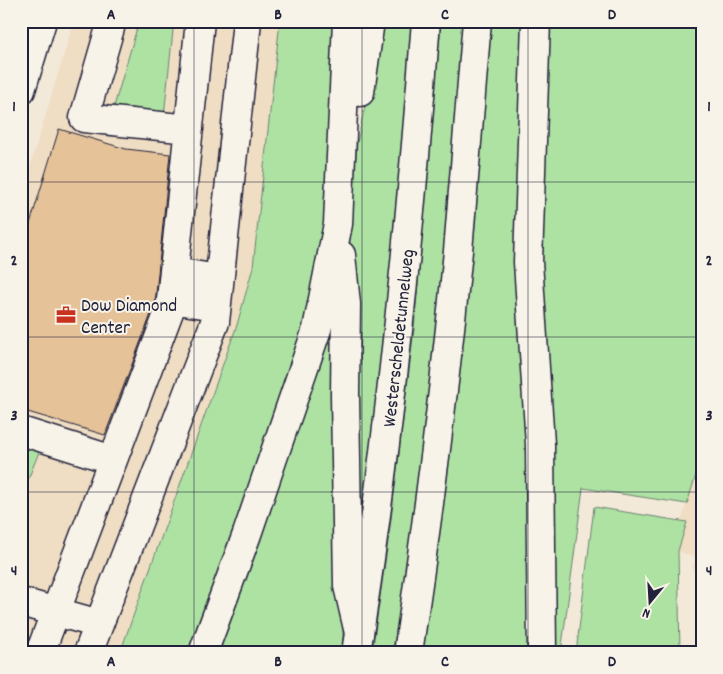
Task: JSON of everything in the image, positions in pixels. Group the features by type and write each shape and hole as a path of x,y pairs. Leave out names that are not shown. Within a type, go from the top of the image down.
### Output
{"main road":[{"path":"21,90 42,21"},
{"path":"112,21 84,118 189,129"},
{"path":"40,653 170,309 200,21"},
{"path":"88,653 215,322 247,21"},
{"path":"347,21 338,224 346,304 345,395 348,586 358,643"},
{"path":"203,653 247,534 317,329 353,144 370,21"},
{"name":"Westerscheldetunnelweg","path":"358,643 392,390 406,261 426,21"},
{"path":"408,653 444,383 458,250 477,21"},
{"path":"536,21 528,262 540,444 542,653"},
{"path":"174,272 219,279"},
{"path":"171,299 216,306"},
{"path":"21,431 113,460"},
{"path":"21,602 99,624"}],"shaded area":[{"path":"74,21 280,21 253,267 237,325 120,653 21,653 21,196"},
{"path":"702,455 702,573 692,570 695,557 671,549"}],"green space":[{"path":"139,21 174,21 164,116 113,110"},
{"path":"280,21 342,21 329,258 196,653 120,653 237,325 253,267"},
{"path":"376,21 418,21 391,327 354,565 347,278 357,143 370,83"},
{"path":"441,21 464,21 444,273 412,554 392,653 372,653 390,528 414,329"},
{"path":"488,21 528,21 532,653 422,653 436,557 469,275"},
{"path":"542,21 702,21 702,455 687,504 583,488 561,653 550,653 535,260"},
{"path":"331,309 336,319 343,637 341,653 210,653"},
{"path":"21,439 41,447 21,497"},
{"path":"594,507 687,522 678,551 680,653 576,653"}],"building":[{"path":"59,129 126,149 170,154 155,304 105,435 21,410 21,253"}],"place":[{"name":"Dow Diamond Center","path":"66,315"}]}
